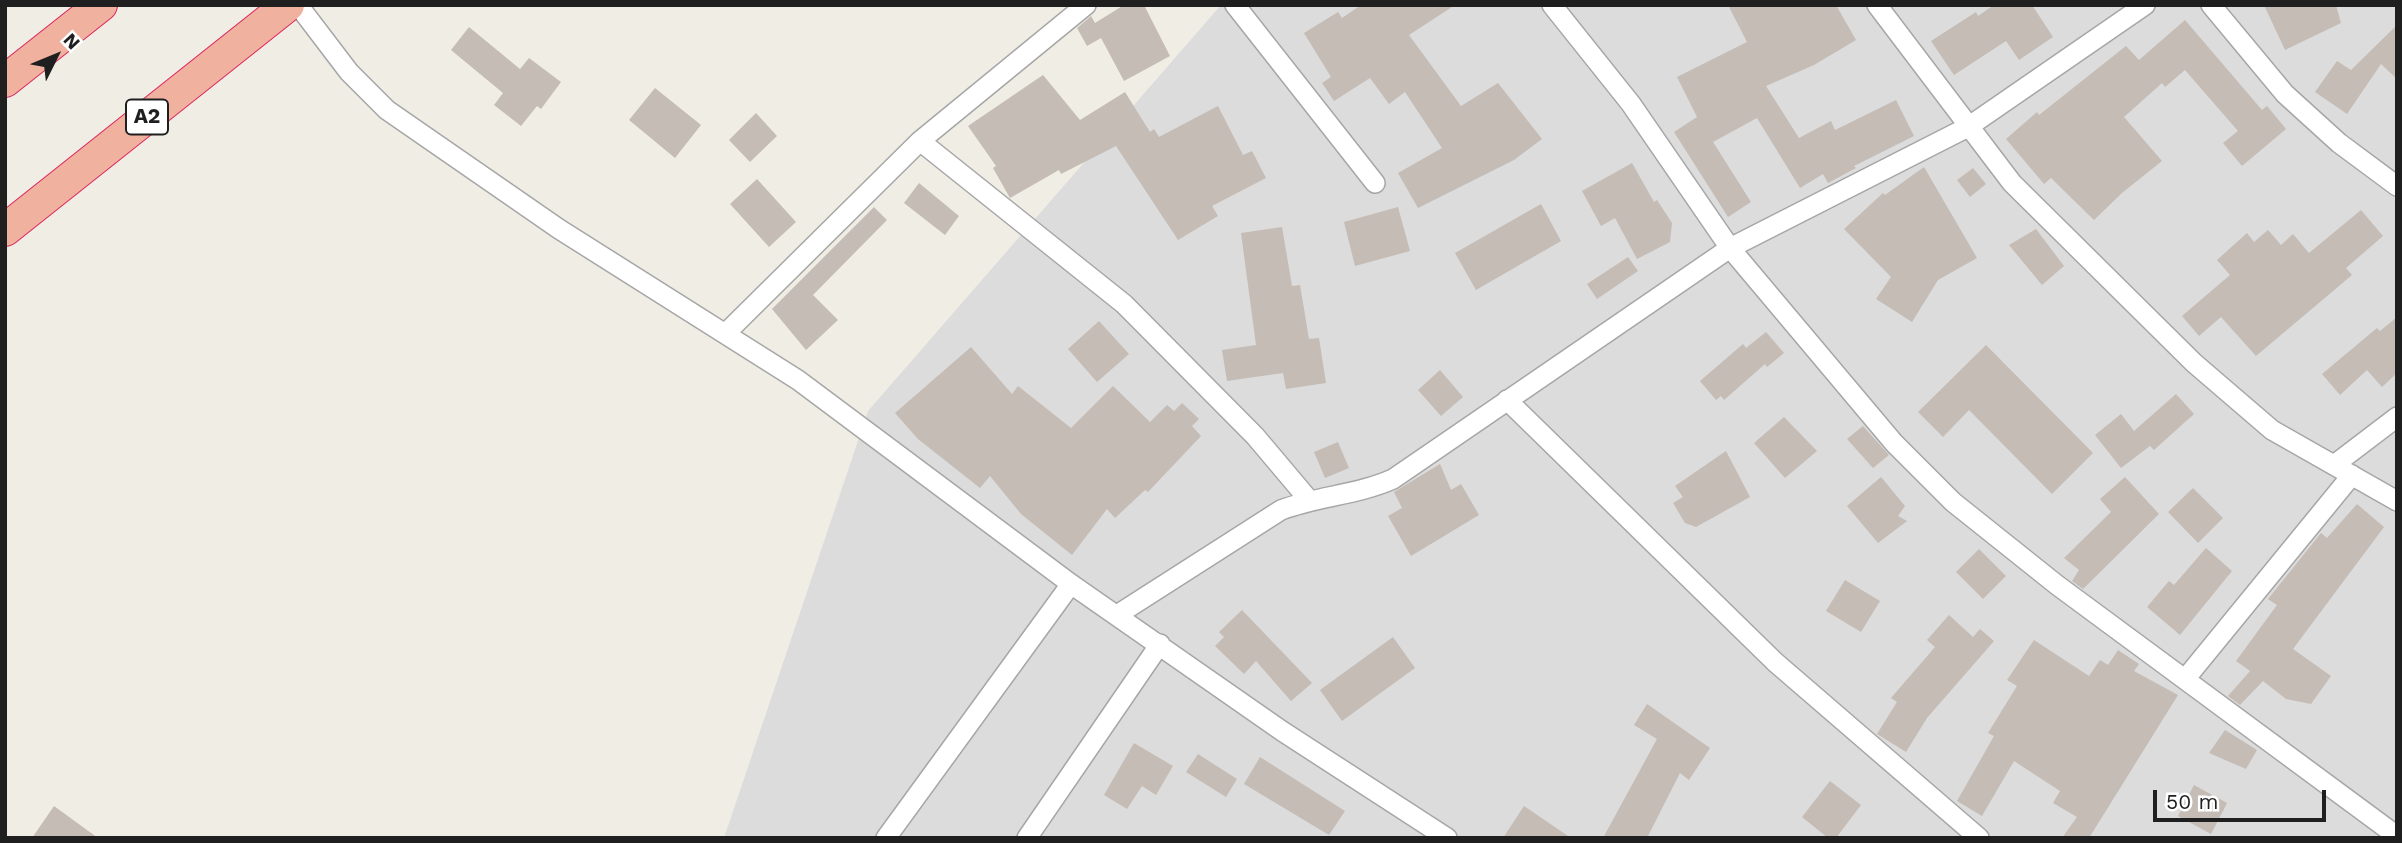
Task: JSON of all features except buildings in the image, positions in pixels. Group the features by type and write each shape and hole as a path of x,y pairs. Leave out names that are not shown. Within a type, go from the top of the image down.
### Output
{"highway":[{"path":"5,81 101,5"},
{"name":"A2","path":"5,230 288,5"}],"street":[{"path":"298,5 349,72 387,110 559,229 798,380 1071,584 1282,731 1447,838"},
{"path":"726,333 920,141 1086,5"},
{"path":"1236,5 1375,183"},
{"path":"1552,5 1631,104 1730,248 1894,443 1953,502 2057,584 2397,836"},
{"path":"1877,5 2011,183 2194,363 2272,430 2397,501"},
{"path":"1117,615 1281,510 1309,500 1366,491 1393,479 1730,248 1968,127 2145,5"},
{"path":"2211,5 2284,94 2339,143 2397,186"},
{"path":"920,141 1124,304 1255,436 1309,500"},
{"path":"1507,400 1775,662 1979,838"},
{"path":"2186,678 2343,470 2397,417"},
{"path":"886,838 1071,584"},
{"path":"1027,838 1160,644"}],"shaded area":[{"path":"1221,5 2397,5 2397,838 724,838 868,411"}]}
